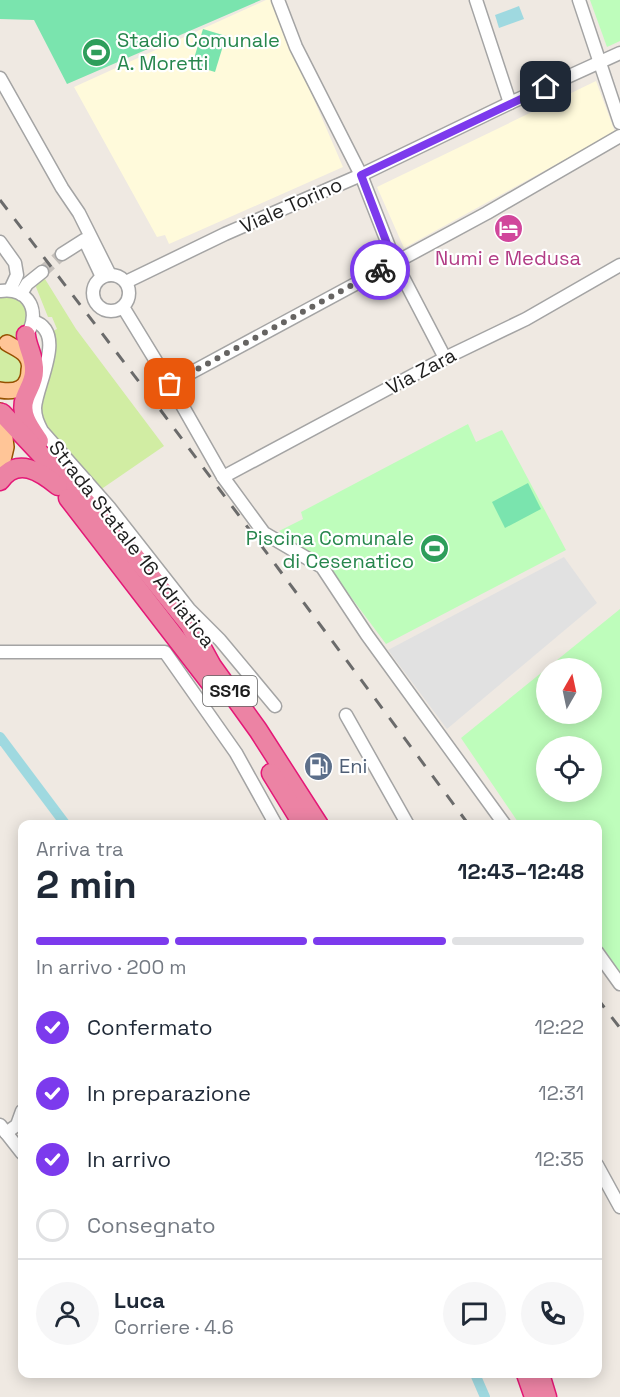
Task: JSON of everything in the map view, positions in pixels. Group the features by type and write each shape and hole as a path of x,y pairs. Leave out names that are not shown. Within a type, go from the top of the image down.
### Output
{"highway":[{"path":"30,328 34,370 31,388 25,397 23,406 24,416 65,488"},
{"name":"Strada Statale 16 Adriatica","path":"1,412 65,488 204,674 250,739 300,820"},
{"path":"0,481 5,473 18,469 29,469 43,474 65,488"},
{"name":"Strada Statale 16 Adriatica","path":"65,488 123,542 189,624 212,666 258,730 316,820"},
{"path":"527,1378 534,1397"},
{"path":"541,1378 547,1397"}],"main road":[{"path":"0,390 11,392 26,385 30,367 27,357 20,350 3,343"},
{"path":"0,473 6,447 1,412"}],"street":[{"path":"278,0 296,47 361,175 394,262 445,358"},
{"path":"476,0 510,103"},
{"path":"579,0 620,123"},
{"name":"Viale Torino","path":"126,282 225,234 361,175 620,53"},
{"path":"0,78 62,188 79,213 106,276"},
{"path":"170,384 487,213 620,136"},
{"path":"62,188 84,240 106,276"},
{"path":"62,254 84,240"},
{"path":"0,242 15,263 17,275 10,291"},
{"name":"Via Zara","path":"223,477 445,358 526,319 620,265"},
{"path":"10,291 27,284 42,272"},
{"path":"106,276 122,278 126,282 130,292 123,307 113,311 98,306 93,296 95,285 106,276"},
{"path":"10,291 27,299 31,306 33,313 30,328"},
{"path":"123,307 223,477 264,533 322,567 367,635 501,820"},
{"path":"3,343 14,342 30,328 41,325 46,330 49,355 35,410 42,431 109,507 189,609 220,640 275,706"},
{"path":"0,652 165,652 236,753 273,820"},
{"path":"346,715 405,820"},
{"path":"602,959 620,984"},
{"path":"18,1122 17,1125 2,1127 18,1148"},
{"path":"602,1174 620,1207"}],"shaded area":[{"path":"266,0 271,0 343,167 169,244 165,235 157,237 74,87"},
{"path":"596,81 615,132 404,248 377,187"},
{"path":"564,557 597,603 447,729 388,650"}],"green space":[{"name":"Stadio Comunale A. Moretti","path":"0,0 261,0 67,84 34,20 0,19"},
{"path":"590,0 620,0 620,41 607,47"},
{"path":"203,29 226,36 215,72 192,65"},
{"path":"45,279 76,329 164,446 100,490 43,424 43,398 55,355 53,331 57,329 52,317 48,317 36,287 38,282"},
{"path":"0,295 22,299 30,312 24,329 13,338 0,337"},
{"path":"0,349 15,352 25,362 21,382 0,385"},
{"path":"468,424 476,442 502,430 566,550 386,644 330,569 279,531 303,519 301,512"},
{"path":"528,483 541,509 505,528 492,502"},
{"path":"620,609 620,973 602,946 602,820 517,820 461,738 536,677 536,724 602,724 602,658 560,658"}],"water":[{"path":"519,6 524,19 499,28 495,15"}],"waterway":[{"path":"0,737 62,820"},
{"path":"477,1378 485,1397"}],"tunnel":[{"path":"42,272 62,254"}],"railway":[{"path":"0,200 156,404 465,820"},
{"path":"602,1005 620,1028"}],"way so far":[{"path":"170,384 380,270"}],"place":[{"name":"Stadio Comunale A. Moretti","path":"96,52"},
{"name":"Numi e Medusa","path":"508,228"},
{"name":"Piscina Comunale di Cesenatico","path":"435,549"},
{"name":"Eni","path":"318,766"}],"route":[{"path":"380,270 394,262 361,175 546,87"}]}
